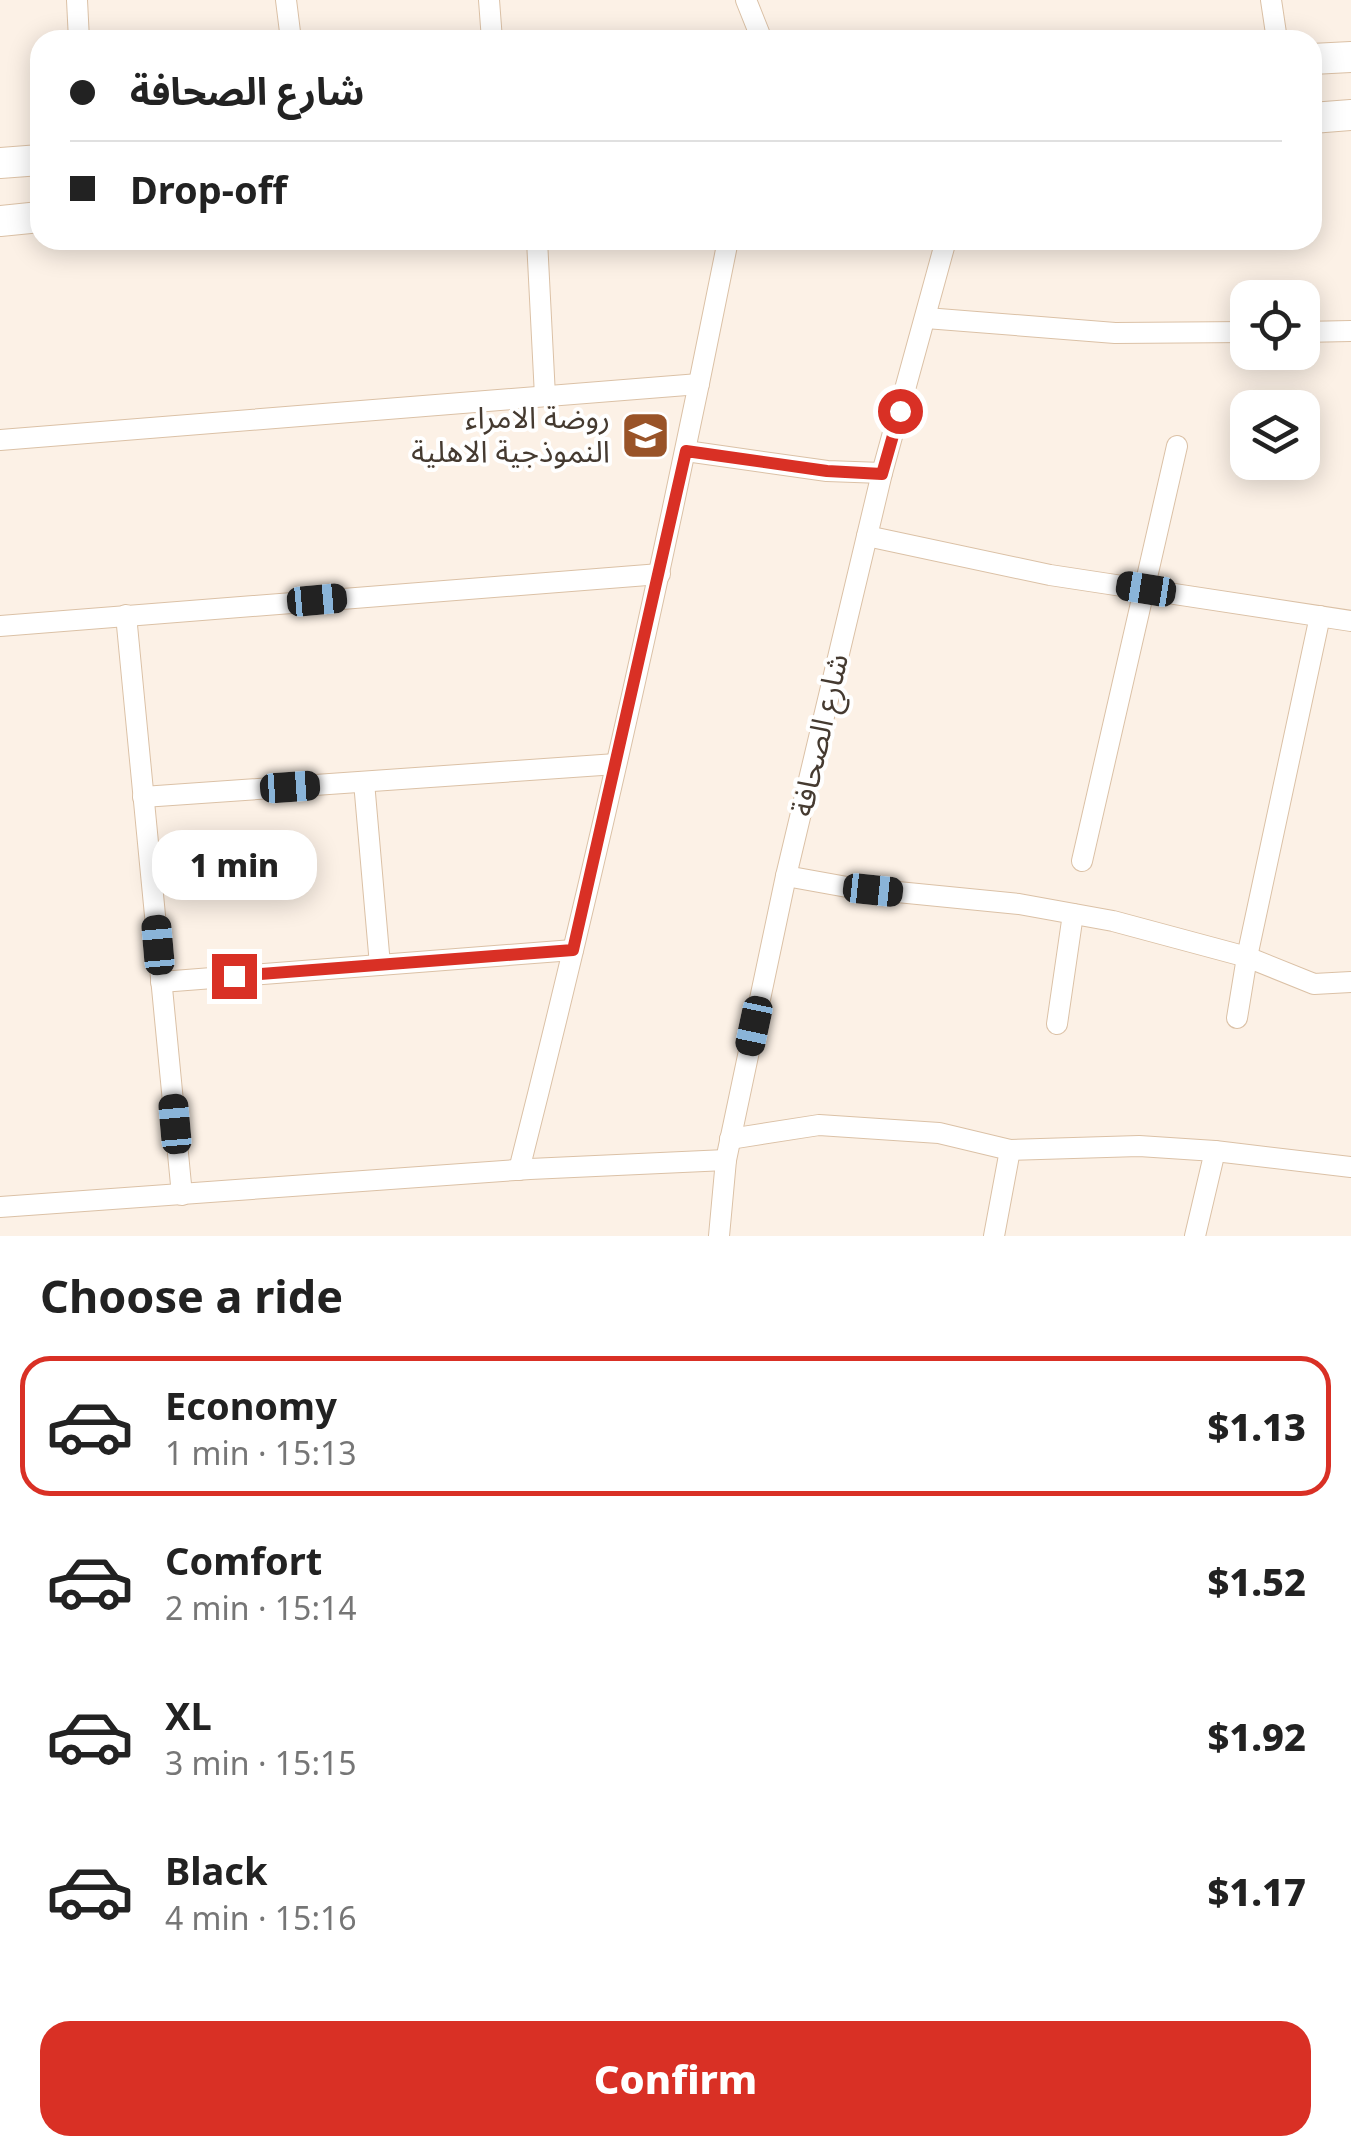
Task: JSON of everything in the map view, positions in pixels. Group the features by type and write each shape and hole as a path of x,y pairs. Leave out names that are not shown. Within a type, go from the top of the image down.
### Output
{"street":[{"path":"77,0 78,30"},
{"path":"286,0 289,30"},
{"path":"489,0 491,30"},
{"path":"746,0 758,30"},
{"path":"1271,0 1276,30"},
{"path":"1322,58 1351,56"},
{"path":"1322,117 1351,114"},
{"path":"0,163 30,161"},
{"path":"0,221 30,218"},
{"path":"537,250 545,396"},
{"path":"519,1170 660,574 726,250"},
{"name":"شارع الصحافة","path":"719,1236 728,1149 786,876 882,474 943,250"},
{"path":"926,318 1114,333 1230,332"},
{"path":"1320,332 1351,331"},
{"path":"0,440 699,384"},
{"path":"1082,862 1177,446"},
{"path":"686,451 827,471 882,474"},
{"path":"867,536 1050,574 1351,621"},
{"path":"0,626 660,574"},
{"path":"126,615 182,1195"},
{"path":"1237,1018 1320,616"},
{"path":"144,797 616,764"},
{"path":"364,782 380,965"},
{"path":"786,876 846,887 1020,904 1113,921 1247,957 1314,984 1351,982"},
{"path":"1058,1024 1074,914"},
{"path":"162,982 573,950"},
{"path":"0,1206 519,1170 728,1149 819,1124 939,1133 1010,1150 1139,1146 1351,1166"},
{"path":"994,1236 1010,1150"},
{"path":"1195,1236 1215,1151"}],"place":[{"name":"روضة الامراء النموذجية الاهلية","path":"645,435"}],"route":[{"path":"234,976 573,950 686,451 827,471 882,474 900,411"}]}
